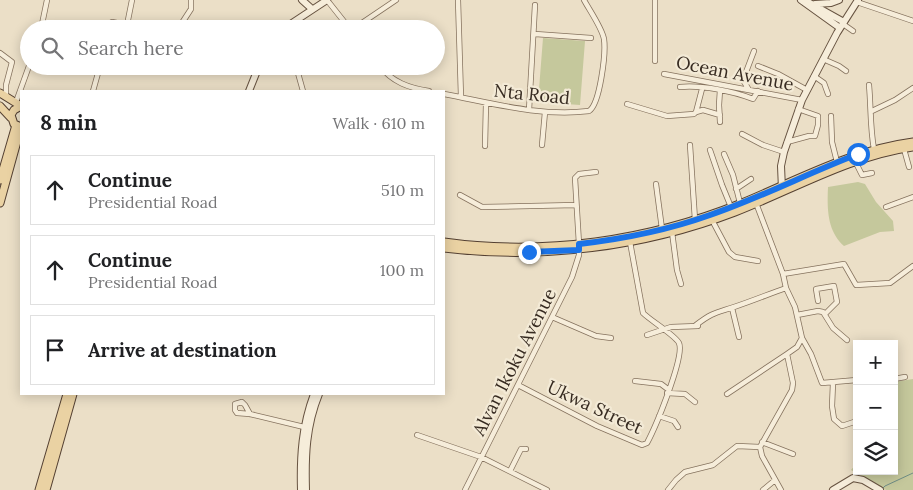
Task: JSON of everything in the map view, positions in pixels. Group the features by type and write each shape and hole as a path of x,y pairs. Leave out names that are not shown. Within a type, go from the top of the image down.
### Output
{"main road":[{"path":"302,0 312,10"},
{"path":"805,1 821,4 839,0"},
{"path":"297,20 323,1"},
{"path":"805,1 842,25"},
{"path":"782,190 781,166 798,109 823,59 857,1"},
{"path":"824,14 831,3"},
{"path":"249,90 255,75"},
{"path":"3,96 20,105 14,110 11,118"},
{"path":"0,106 18,126"},
{"path":"0,180 18,126"},
{"path":"0,203 18,126"},
{"path":"445,248 516,252 630,242 638,237 695,220 712,220 740,204 782,190 885,149 913,142"},
{"path":"445,242 485,246 579,247 672,232 734,209 756,203 837,162 874,149 904,149 913,147"},
{"path":"39,490 66,395"},
{"path":"46,490 73,395"},
{"path":"301,490 300,463 304,427 314,395"},
{"path":"306,490 306,442 310,421 319,395"},
{"path":"833,490 847,481 856,478 877,488"}],"street":[{"path":"43,20 47,0"},
{"path":"127,20 132,0"},
{"path":"184,20 192,9 191,0"},
{"path":"365,20 396,0"},
{"path":"458,0 461,97"},
{"name":"Nta Road","path":"445,94 545,112 589,111 594,107 603,68 604,40 584,0"},
{"path":"654,0 655,61"},
{"path":"323,1 342,20"},
{"path":"857,1 913,21"},
{"path":"530,110 536,5"},
{"path":"842,25 853,31"},
{"path":"535,34 591,38"},
{"path":"750,90 743,80 754,51"},
{"path":"0,53 12,62 3,96"},
{"path":"823,59 846,71"},
{"path":"758,66 778,74 807,90"},
{"name":"Ocean Avenue","path":"664,74 802,100"},
{"path":"23,90 27,75"},
{"path":"93,90 97,75"},
{"path":"299,75 303,90"},
{"path":"389,75 395,81 425,90"},
{"path":"814,76 824,83 828,94"},
{"path":"869,85 872,111 870,132 874,149"},
{"path":"680,87 690,86 720,90 753,99 758,92"},
{"path":"696,112 702,88"},
{"path":"872,111 902,96 913,88"},
{"path":"720,90 720,122"},
{"path":"485,146 486,103"},
{"path":"627,104 668,116 694,114 703,110 720,115"},
{"path":"787,142 815,136 818,116 798,109"},
{"path":"542,145 545,112"},
{"path":"831,116 832,142 837,162"},
{"path":"742,134 763,145 784,152"},
{"path":"690,146 695,220"},
{"path":"904,149 909,167"},
{"path":"710,150 734,209"},
{"path":"724,154 740,204"},
{"path":"856,161 862,175 872,173"},
{"name":"Alvan Ikoku Avenue","path":"466,490 572,277 579,247 576,176 596,172"},
{"path":"736,189 751,179"},
{"path":"656,184 662,229"},
{"path":"460,196 482,207 576,205"},
{"path":"886,207 913,197"},
{"path":"756,203 786,288 795,307 802,338 811,354 822,383 853,380"},
{"path":"712,220 729,252 735,257 758,261"},
{"path":"672,232 677,270 681,284"},
{"name":"Ukwa Street","path":"518,385 604,430 642,445 647,443 677,366 680,347 676,338 643,313 630,242"},
{"path":"782,274 844,264 856,285 865,285 890,283 913,266"},
{"path":"818,301 816,289 834,286 837,302 825,314"},
{"path":"647,335 682,325 697,325 708,316 720,310 732,308 786,288"},
{"path":"732,308 739,337"},
{"path":"797,315 818,311 825,314 833,328 848,340"},
{"path":"552,317 589,333 611,338"},
{"path":"727,394 787,354 796,347 802,338"},
{"path":"781,490 762,456 761,445 792,390 793,383 787,354"},
{"path":"898,378 905,377"},
{"path":"635,381 661,384 668,392 685,394 696,402"},
{"path":"832,383 834,419 842,426 853,422"},
{"path":"250,414 304,427"},
{"path":"659,416 674,421 678,427"},
{"path":"417,435 481,457 547,490"},
{"path":"668,490 685,472 713,465 737,446 761,445 793,454"},
{"path":"510,471 521,449 526,448"},
{"path":"762,490 775,480"}],"green space":[{"path":"543,38 585,41 580,105 538,102"},
{"path":"858,182 865,184 876,202 893,221 894,231 880,232 844,246 834,233 829,219 828,187"},
{"path":"913,379 913,490 886,490 860,475 898,475 898,381"}],"waterway":[{"path":"883,488 913,473"}],"route":[{"path":"529,252 579,250 579,244 650,232 695,220 740,204 858,154"}]}
